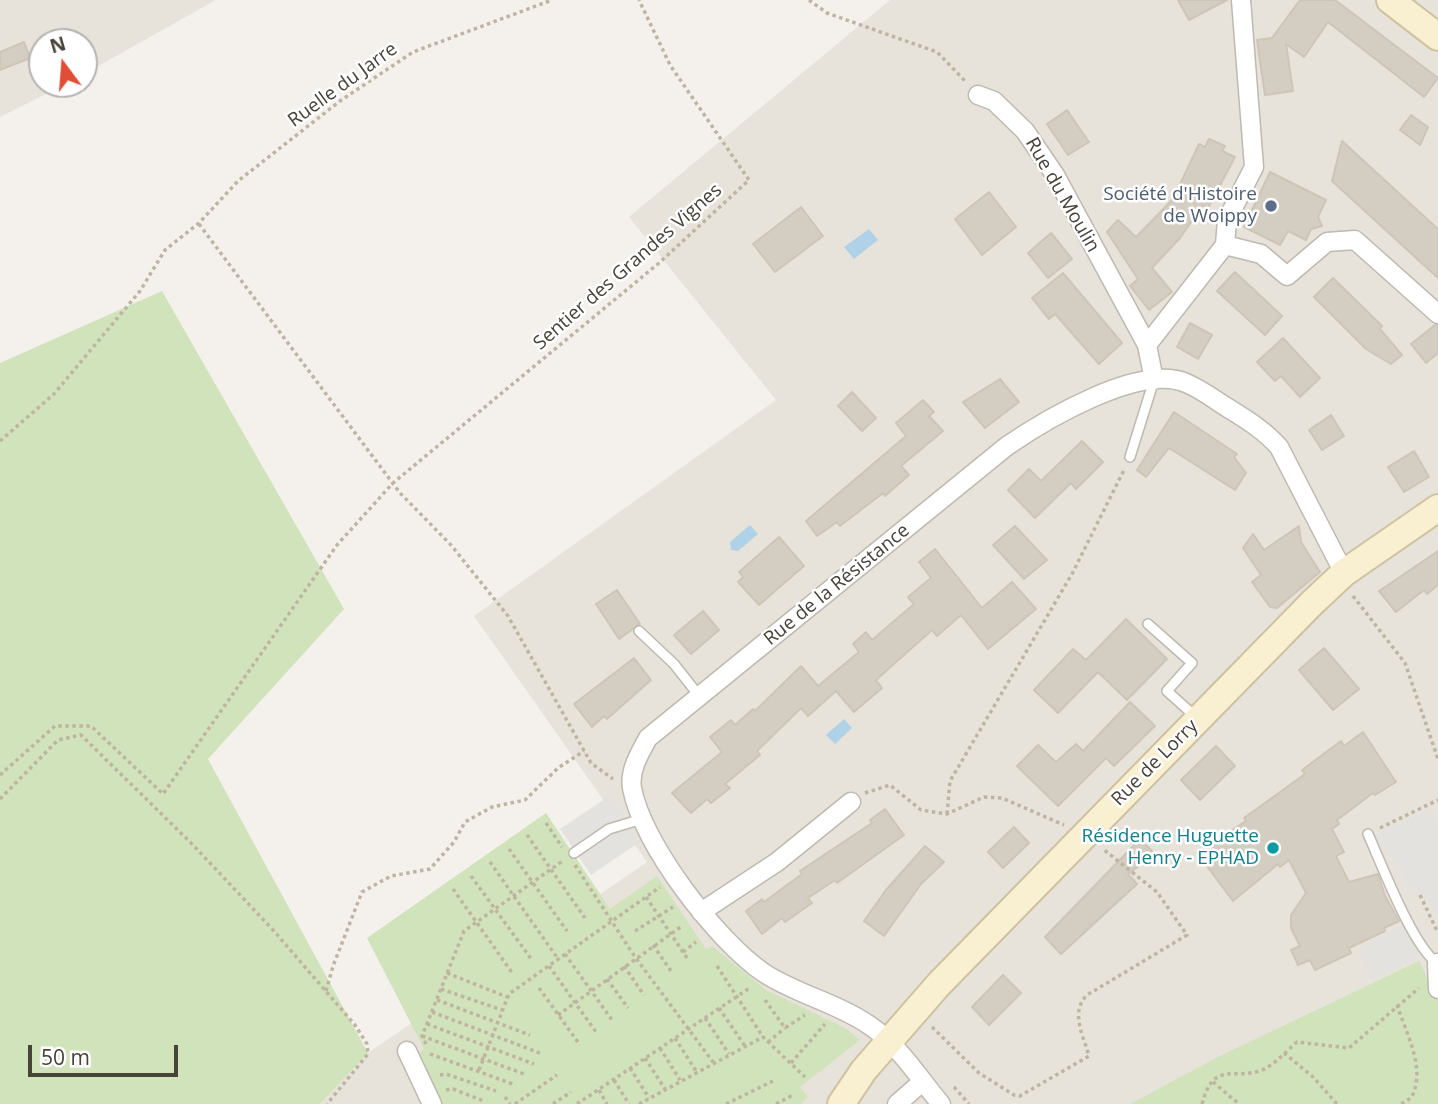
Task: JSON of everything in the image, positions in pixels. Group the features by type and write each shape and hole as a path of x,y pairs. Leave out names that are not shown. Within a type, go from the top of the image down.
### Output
{"street":[{"path":"1147,345 1225,245 1227,220 1254,167 1241,0"},
{"path":"1390,0 1438,37"},
{"name":"Rue du Moulin","path":"978,95 994,101 1032,140 1055,174 1147,345 1154,380"},
{"path":"1225,245 1261,254 1287,276 1327,242 1355,240 1438,314"},
{"name":"Rue de la Résistance","path":"631,786 635,763 649,738 1007,446 1046,419 1119,388 1154,380 1185,382 1264,430 1279,447 1341,576"},
{"name":"Rue de Lorry","path":"841,1104 864,1070 915,1010 1341,576 1438,508"},
{"path":"631,786 642,819 678,879 701,912 732,947 765,974 868,1024 888,1040 941,1104"},
{"path":"701,912 776,862 851,802"},
{"path":"1437,963 1437,988"},
{"path":"410,1057 432,1104"},
{"name":"Rue de Lorry","path":"825,1104 864,1070"},
{"path":"897,1104 922,1082"}],"lane":[{"path":"1130,457 1154,380"},
{"path":"1148,624 1192,663 1167,691 1198,719"},
{"path":"639,631 674,664 700,697"},
{"path":"572,855 609,829 642,819"},
{"path":"1368,834 1410,924 1428,956 1437,963"}],"path":[{"name":"Ruelle du Jarre","path":"0,441 54,394 139,291 165,250 199,223 238,181 340,101 413,52 552,0"},
{"name":"Sentier des Grandes Vignes","path":"394,483 659,263 749,180 670,65 639,0"},
{"path":"808,0 827,13 937,52 978,95"},
{"path":"199,223 394,483 451,545 508,616 591,763 608,778 631,786"},
{"path":"947,814 950,781 1072,574 1130,457"},
{"path":"0,775 55,726 91,726 163,794 337,545 394,483"},
{"path":"1341,576 1405,663 1438,759"},
{"path":"0,799 58,740 81,735 193,845 355,1025 367,1044 368,1054 327,1104"},
{"path":"326,992 333,965 362,892 391,876 430,869 454,842 465,822 492,807 525,800 558,768 584,751"},
{"path":"851,802 865,793 890,785 921,810 947,814 984,797 1002,798 1085,835 1157,892 1187,935 1087,995 1076,1012 1089,1056 1020,1096 979,1073 915,1010"},
{"path":"1368,834 1438,800"},
{"path":"546,823 572,855 635,957 713,1062"},
{"path":"527,835 585,918"},
{"path":"509,849 567,931"},
{"path":"422,1036 464,931 572,855"},
{"path":"490,862 558,959"},
{"path":"471,876 532,960"},
{"path":"479,1070 507,997 612,920 678,879"},
{"path":"453,889 513,974"},
{"path":"1420,895 1438,933"},
{"path":"646,897 687,958"},
{"path":"635,931 673,907"},
{"path":"558,1014 682,926"},
{"path":"683,952 696,942"},
{"path":"653,946 671,971"},
{"path":"565,954 612,1020"},
{"path":"549,966 596,1032"},
{"path":"624,966 644,995"},
{"path":"718,966 763,1037 805,1077"},
{"path":"447,973 507,997"},
{"path":"577,1104 765,974"},
{"path":"607,979 628,1008"},
{"path":"1202,1104 1213,1082 1227,1073 1261,1070 1297,1042 1349,1048 1398,1005 1428,984 1437,988"},
{"path":"539,988 580,1045"},
{"path":"441,989 502,1010"},
{"path":"437,1000 530,1035"},
{"path":"765,1000 785,1028"},
{"path":"1398,1005 1412,1048 1417,1082 1412,1098 1401,1104"},
{"path":"719,1008 745,1046"},
{"path":"432,1012 542,1054"},
{"path":"768,1042 805,1015"},
{"path":"705,1018 729,1054"},
{"path":"427,1024 534,1064"},
{"path":"790,1063 825,1024"},
{"path":"422,1036 446,1090 484,1101"},
{"path":"422,1036 524,1074"},
{"path":"639,1104 763,1037"},
{"path":"675,1038 696,1071"},
{"path":"660,1048 680,1080"},
{"path":"1284,1052 1313,1077 1337,1104"},
{"path":"410,1057 431,1053 513,1084"},
{"path":"645,1059 665,1089"},
{"path":"630,1068 649,1098"},
{"path":"440,1075 446,1074 496,1091"},
{"path":"505,1097 512,1104 557,1075"},
{"path":"614,1080 629,1104"},
{"path":"726,1104 773,1081"},
{"path":"1213,1082 1238,1104"},
{"path":"599,1090 607,1104"},
{"path":"553,1104 571,1092"},
{"path":"776,1104 793,1095"}],"shaded area":[{"path":"0,0 216,0 98,66 98,28 28,28 28,98 38,98 0,117"},
{"path":"890,0 1438,0 1438,1104 320,1104 368,1053 647,862 474,616 776,400 629,217"},
{"path":"611,795 640,842 591,875 560,829"},
{"path":"1430,808 1438,824 1438,912 1434,914 1427,900 1408,888 1396,861 1380,848 1373,835"},
{"path":"1404,924 1420,958 1372,979 1359,950"}],"green space":[{"path":"162,291 344,609 208,759 368,1053 320,1104 0,1104 0,363"},
{"path":"546,813 610,909 657,876 706,949 712,946 766,990 847,1029 860,1040 800,1087 808,1097 801,1104 440,1104 416,1056 424,1049 367,938"},
{"path":"1419,961 1438,1001 1438,1104 1130,1104 1220,1056"}],"water":[{"path":"869,229 878,240 854,259 844,247"},
{"path":"750,525 758,534 738,551 731,550 730,542"},
{"path":"844,719 852,728 835,744 826,735"}],"building":[{"path":"1178,0 1227,0 1189,20"},
{"path":"1300,0 1335,0 1438,78 1424,97 1328,22 1304,57 1286,44 1293,91 1265,95 1257,40 1272,38"},
{"path":"24,42 28,59 0,70 0,52"},
{"path":"1067,110 1089,142 1068,155 1047,124"},
{"path":"1411,115 1428,127 1420,145 1400,130"},
{"path":"1209,139 1225,146 1222,151 1235,157 1208,208 1203,205 1180,238 1152,268 1172,292 1149,310 1130,286 1138,279 1107,232 1118,220 1136,237 1173,199 1199,144 1205,147"},
{"path":"1342,141 1438,229 1438,278 1332,181"},
{"path":"1270,172 1326,200 1318,217 1322,226 1311,229 1306,240 1288,231 1280,245 1244,227"},
{"path":"989,192 1016,227 982,255 955,219"},
{"path":"801,207 823,236 775,272 753,244"},
{"path":"1051,233 1072,259 1048,278 1028,253"},
{"path":"1235,272 1282,316 1265,335 1217,291"},
{"path":"1063,273 1122,343 1099,364 1055,314 1049,319 1032,298"},
{"path":"1333,278 1382,326 1380,329 1402,355 1391,364 1366,349 1314,297"},
{"path":"1190,323 1212,335 1198,359 1177,347"},
{"path":"1438,325 1438,353 1426,363 1411,344"},
{"path":"1283,338 1320,378 1300,397 1281,376 1275,381 1257,362"},
{"path":"1000,379 1019,402 985,428 963,402"},
{"path":"852,392 876,418 862,431 838,406"},
{"path":"923,400 934,412 929,416 943,431 901,466 909,475 885,496 883,493 840,526 837,522 817,536 806,521 906,436 896,423"},
{"path":"1174,412 1237,454 1234,457 1246,473 1235,490 1169,448 1146,477 1137,470"},
{"path":"1331,415 1344,436 1322,450 1309,430"},
{"path":"1082,441 1103,462 1076,489 1071,483 1035,518 1008,490 1029,469 1041,481"},
{"path":"1414,451 1429,477 1404,492 1388,467"},
{"path":"1015,526 1047,560 1024,579 993,545"},
{"path":"1299,526 1301,542 1320,572 1277,608 1270,607 1252,582 1261,575 1243,548 1253,534 1264,550"},
{"path":"779,537 804,566 759,605 738,582 743,577 739,572"},
{"path":"935,549 982,608 1012,582 1036,609 988,649 961,615 937,636 932,630 876,680 882,688 854,712 836,691 808,716 801,708 757,751 760,755 725,784 730,788 711,803 707,799 691,813 672,793 722,752 710,737 731,720 735,725 753,709 755,711 801,666 818,686 859,652 853,644 866,632 872,640 914,604 908,597 931,578 919,562"},
{"path":"1438,551 1438,585 1427,594 1424,590 1396,612 1379,591"},
{"path":"617,590 640,624 619,639 596,604"},
{"path":"703,611 719,630 691,654 674,635"},
{"path":"1126,619 1167,659 1127,700 1098,672 1058,713 1034,690 1073,649 1086,660"},
{"path":"1324,648 1359,689 1333,710 1299,670"},
{"path":"634,658 651,680 607,719 604,716 592,727 574,704"},
{"path":"1130,702 1155,726 1114,766 1106,758 1058,806 1017,766 1038,745 1056,762 1076,744 1083,751"},
{"name":"Résidence Huguette Henry - EPHAD","path":"1363,732 1396,782 1375,795 1373,793 1337,820 1339,824 1332,829 1344,852 1336,856 1349,882 1378,874 1385,896 1399,921 1384,928 1385,931 1349,948 1351,953 1315,970 1310,960 1298,965 1291,950 1300,946 1291,928 1291,915 1306,893 1289,860 1280,867 1278,864 1233,901 1197,853 1246,821 1244,818 1305,774 1302,770 1341,741 1344,746"},
{"path":"1216,746 1235,766 1200,800 1181,780"},
{"path":"885,809 904,835 837,883 835,880 808,898 812,903 785,922 782,918 762,934 746,911 762,899 764,902 802,874 800,871 872,823 870,820"},
{"path":"1014,827 1029,843 1003,868 988,852"},
{"path":"1140,839 1155,854 1128,874 1137,884 1061,954 1045,937"},
{"path":"925,846 944,862 921,884 884,936 864,921 886,890"},
{"path":"1003,975 1021,993 989,1025 972,1007"}],"place":[{"name":"Société d'Histoire de Woippy","path":"1271,206"},
{"name":"Résidence Huguette Henry - EPHAD","path":"1273,848"}]}
